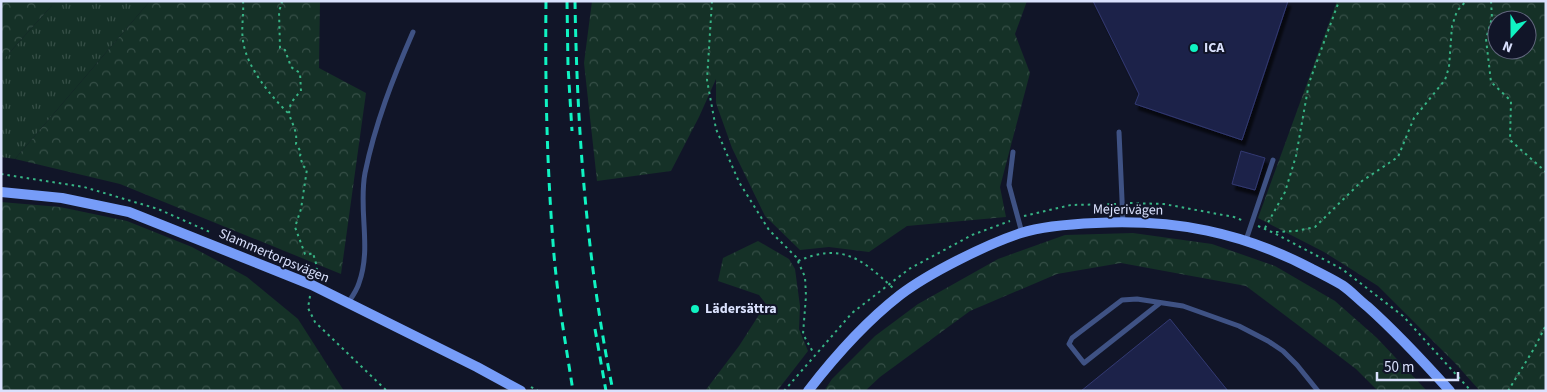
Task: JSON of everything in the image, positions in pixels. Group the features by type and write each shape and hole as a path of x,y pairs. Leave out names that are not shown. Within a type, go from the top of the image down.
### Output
{"street":[{"name":"Slammertorpsvägen","path":"1,192 62,198 129,212 314,281 348,303 478,367 521,391"},
{"name":"Mejerivägen","path":"808,391 834,358 859,331 900,295 954,263 984,248 1022,233 1073,224 1123,222 1175,225 1246,240 1286,255 1342,285 1397,333 1450,391"}],"lane":[{"path":"348,303 359,284 366,249 362,200 365,173 386,98 413,32"},
{"path":"1119,132 1123,222"},
{"path":"1013,152 1009,185 1022,233"},
{"path":"1246,240 1273,160"},
{"path":"1160,303 1084,363 1069,344 1072,338 1122,300 1137,299 1183,306 1238,326 1268,341 1290,358 1318,391"}],"path":[{"path":"243,1 242,40 248,58 269,94 288,114 297,134 296,144 301,152 300,156 303,166 307,169 301,209 295,227 305,254 313,253 317,266 308,308 315,322 387,391"},
{"path":"281,1 280,48 284,50 291,67 300,73 301,91 292,100 288,114"},
{"path":"712,1 706,80 716,129 739,182 769,230 796,257 805,277 806,296 803,334 815,354"},
{"path":"1265,229 1285,192 1296,156 1309,83 1339,1"},
{"path":"1274,232 1296,231 1315,226 1362,181 1398,157 1414,118 1445,80 1449,67 1452,26 1457,11 1466,1"},
{"path":"1491,1 1492,18 1486,39 1491,82 1511,101 1510,140 1546,172"},
{"path":"784,391 852,313 909,269 972,235 1017,218 1071,205 1122,203 1164,204 1234,217 1274,232 1342,270 1402,316 1471,391"},
{"path":"798,262 810,256 838,252 860,260 884,278 900,295"},
{"path":"1508,391 1546,325"}],"green space":[{"path":"1,1 56,1 1,62"},
{"path":"56,1 150,1 15,159 1,157 1,62"},
{"path":"150,1 320,1 319,68 366,93 341,274 120,184 15,159"},
{"path":"592,1 1027,1 1015,34 1030,73 1000,187 1006,217 907,226 869,252 829,247 800,250 765,216 732,148 716,103 716,79 671,171 597,181 584,63"},
{"path":"1337,1 1546,1 1546,391 1480,391 1455,363 1378,286 1324,252 1258,218"},
{"path":"1,202 60,207 127,221 192,247 247,277 298,319 344,391 1,391"},
{"path":"1133,233 1212,244 1275,266 1335,301 1377,338 1427,391 1378,391 1356,369 1246,286 1121,263 1057,274 970,311 880,377 865,391 824,391 832,379 875,336 918,304 998,259 1065,235"},
{"path":"758,241 789,259 795,269 800,306 799,329 808,351 777,391 705,391 739,346 766,304 759,295 718,281 723,258"}],"building":[{"name":"ICA","path":"1093,1 1288,1 1242,140 1135,104 1139,94"},
{"path":"1241,151 1265,158 1255,190 1232,184"},
{"path":"1170,319 1228,391 1081,391"}],"railway":[{"path":"546,1 547,128 554,255 573,391"},
{"path":"567,1 572,131"},
{"path":"575,1 578,99 585,197 596,294 613,391"},
{"path":"595,329 606,391"}],"place":[{"name":"ICA","path":"1194,48"},
{"name":"Lädersättra","path":"695,309"}]}
